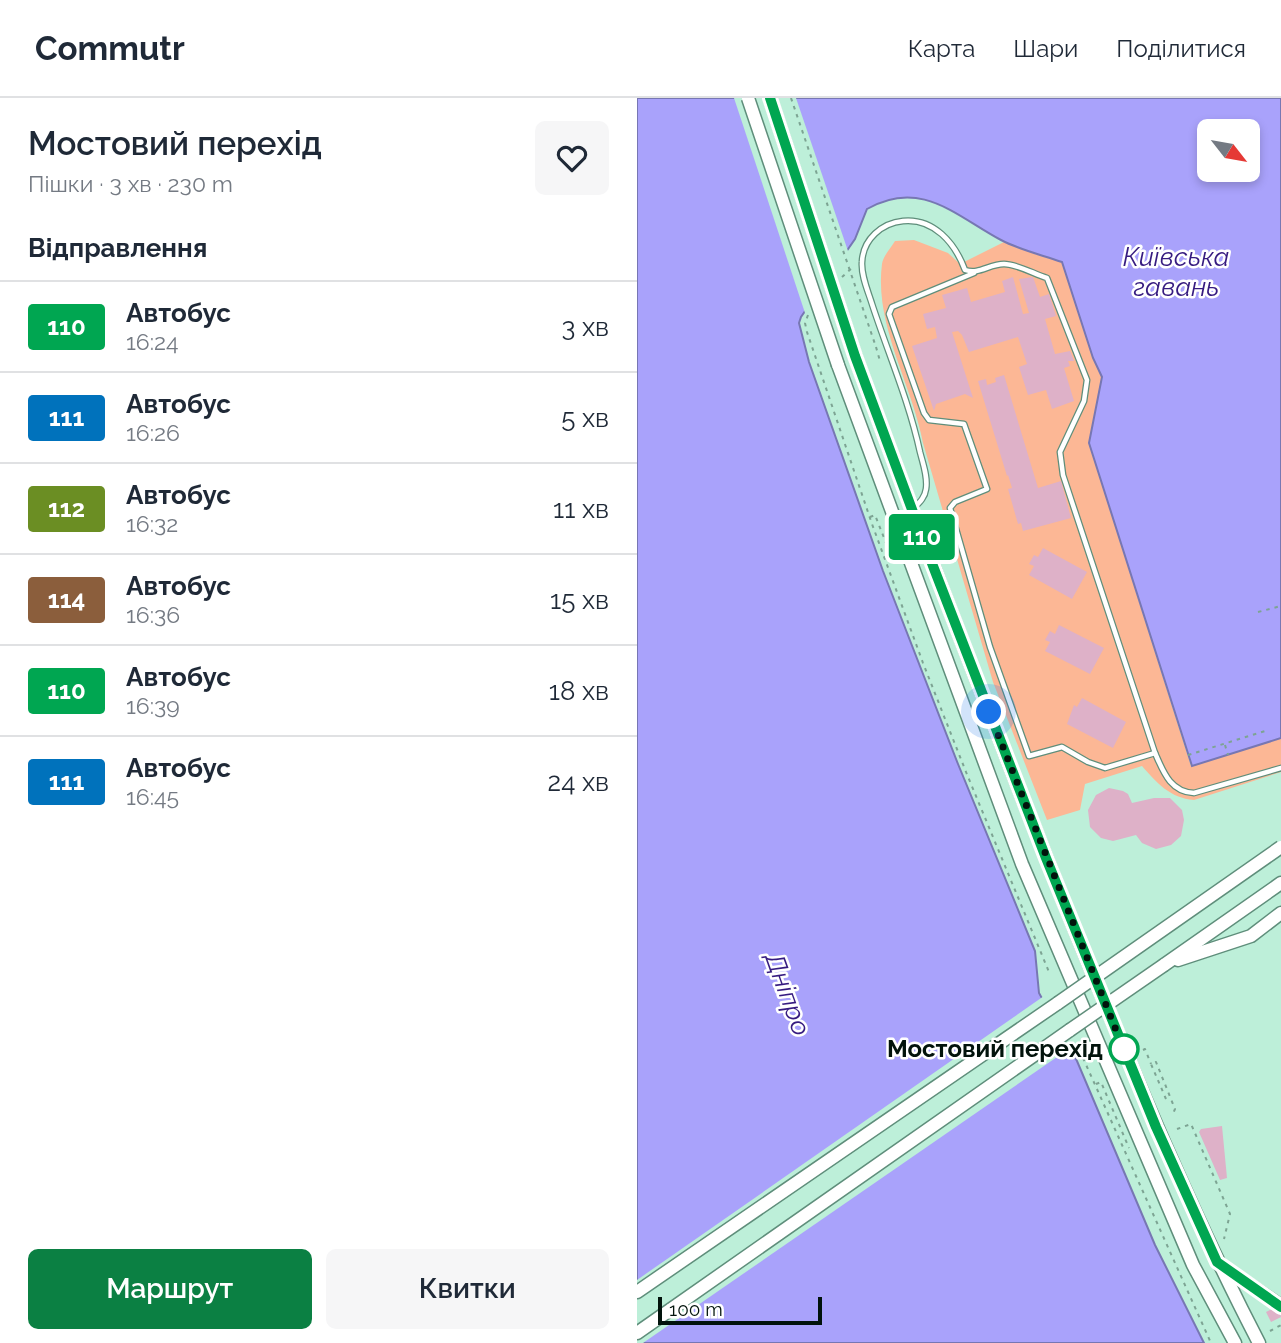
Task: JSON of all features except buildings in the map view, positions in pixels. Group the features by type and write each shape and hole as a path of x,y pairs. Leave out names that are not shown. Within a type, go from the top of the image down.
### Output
{"main road":[{"path":"748,98 838,365 1022,864 1193,1265 1235,1343"},
{"path":"770,98 855,356 1046,858 1156,1127 1217,1262 1259,1343"},
{"path":"637,1293 1281,847"},
{"path":"637,1334 1281,883"},
{"path":"1164,965 1251,936 1281,913"},
{"path":"1217,1262 1255,1291 1281,1306"}],"lane":[{"path":"912,510 923,497 926,477 908,409 863,275 864,253 870,240 890,222 914,220 943,234 959,254 965,270 974,273"},
{"path":"1155,753 1105,768 1062,747 1029,756 990,647 950,508 955,502 987,489 964,424 929,420 924,413 888,314 892,307 995,265 1007,264 1047,278 1087,380 1084,401 1060,452 1063,475 1155,753 1170,782 1186,793 1281,768"}],"path":[{"path":"792,98 880,361"},
{"path":"806,318 807,332 869,517 966,772 1049,972"},
{"path":"869,517 875,515 888,548"},
{"path":"1258,612 1281,606"},
{"path":"1188,755 1265,731"},
{"path":"1225,744 1228,755"},
{"path":"1027,918 1032,916"},
{"path":"1143,1051 1145,1049 1166,1098"},
{"path":"1083,1058 1211,1343"},
{"path":"1151,1064 1156,1062 1175,1109 1172,1116"},
{"path":"1096,1084 1101,1082 1129,1148"},
{"path":"1177,1129 1191,1124 1230,1214 1224,1239"},
{"path":"1270,1331 1281,1325"}],"shaded area":[{"path":"914,240 948,253 960,264 1004,242 1062,262 1093,358 1102,377 1089,443 1191,766 1281,738 1281,772 1194,800 1171,793 1142,766 1085,784 1080,810 1047,820 993,682 883,309 881,287 885,255 895,241"}],"water":[{"path":"637,98 1281,98 1281,738 1192,766 1089,443 1102,377 1093,358 1062,262 1008,244 937,204 904,197 886,200 867,209 855,239 799,323 809,362 883,571 1035,951 1039,993 1077,1061 1155,1245 1204,1343 637,1343"}],"pier":[{"path":"734,98 796,98 849,254 806,316"},
{"path":"1044,996 1073,1046 643,1343 637,1343 637,1280"}],"bus line":[{"name":"110","path":"770,98 855,356 933,566 1046,858 1156,1127 1217,1262 1281,1307"}],"place":[{"name":"Мостовий перехід","path":"1124,1049"}],"route":[{"path":"989,712 1126,1055 1124,1049"}],"water label":[{"name":"Київська гавань","path":"1176,272"},
{"name":"Дніпро","path":"788,994"}]}
